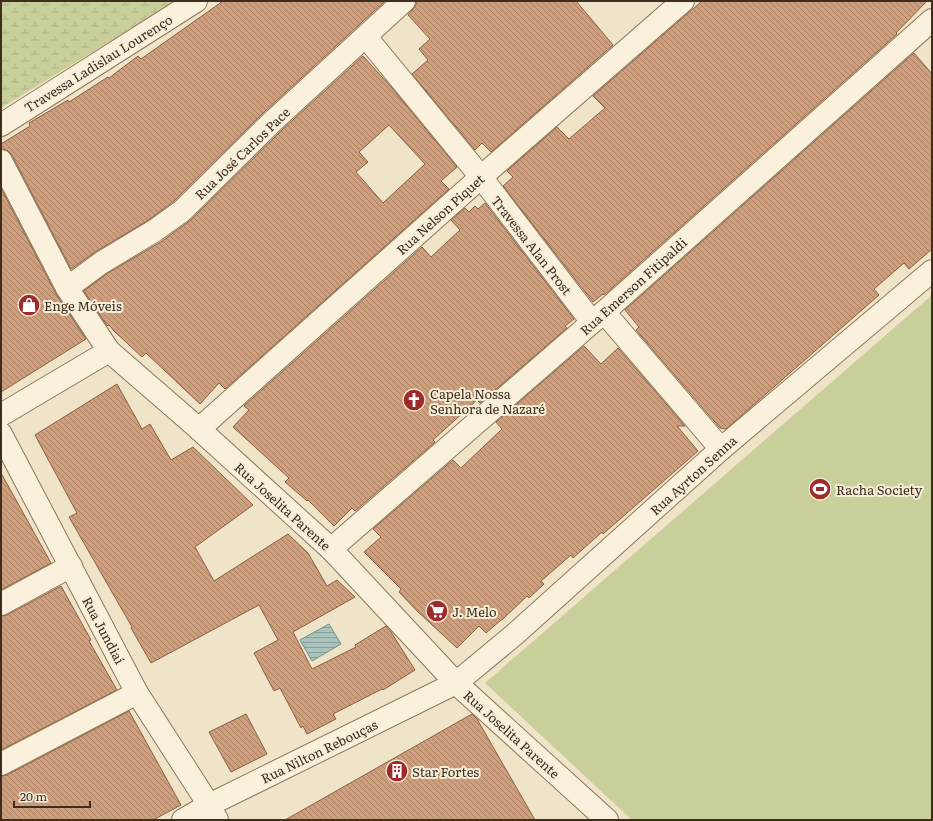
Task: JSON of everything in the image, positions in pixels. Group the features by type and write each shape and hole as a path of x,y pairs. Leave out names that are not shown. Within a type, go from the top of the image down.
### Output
{"street":[{"name":"Travessa Ladislau Lourenço","path":"1,125 196,1"},
{"name":"Rua José Carlos Pace","path":"67,288 102,263 154,231 182,211 273,121 404,1"},
{"name":"Rua Nelson Piquet","path":"199,429 480,177 683,1"},
{"name":"Rua Emerson Fitipaldi","path":"331,549 598,317 932,20"},
{"name":"Travessa Alan Prost","path":"366,37 480,177 598,317 721,449"},
{"name":"Rua Joselita Parente","path":"1,162 67,288 109,351 199,429 331,549 456,683 607,820"},
{"name":"Rua Ayrton Senna","path":"456,683 514,635 721,449 932,271"},
{"path":"1,415 109,351"},
{"name":"Rua Jundiaí","path":"1,434 137,693 213,812"},
{"path":"1,604 71,566"},
{"name":"Rua Nilton Rebouças","path":"183,820 213,812 456,683"},
{"path":"1,764 137,693"}],"green space":[{"path":"1,1 176,1 1,108"},
{"name":"Racha Society","path":"932,295 932,820 632,820 485,683"}],"water":[{"path":"329,624 341,644 312,661 300,640"}],"building":[{"path":"223,1 385,1 264,112 174,201 147,221 95,252 71,269 12,155 7,150 1,149 1,144 30,126 29,123 68,100 69,102 108,77 109,78 138,56 141,59"},
{"path":"416,1 576,1 613,45 491,152 482,143 475,150 412,74 428,60 419,49 430,39 408,15 416,5"},
{"path":"702,1 927,1 896,33 897,34 604,295 603,294 593,302 503,186 513,177 507,171 557,127 569,139 605,108 593,96"},
{"path":"914,53 932,74 932,249 909,269 904,263 874,289 879,295 726,429 720,428 636,330 639,327 625,310"},
{"path":"363,56 392,88 457,167 441,181 449,189 225,389 219,383 200,404 146,353 142,357 109,325 108,326 84,291 108,273 161,242 191,220 282,130","holes":["389,125 425,164 383,203 356,172 368,162 359,152"]},
{"name":"Enge Móveis","path":"1,188 56,294 86,339 1,392"},
{"path":"485,203 574,319 565,326 567,328 480,403 477,400 433,440 435,442 355,511 352,508 334,526 308,500 307,501 285,482 289,478 233,427 249,410 244,406 422,247 431,257 460,230 451,220 465,208 469,212 475,206 478,209"},
{"path":"584,346 601,364 618,348 685,426 677,426 698,451 603,534 602,532 573,558 571,555 541,581 544,584 529,598 527,596 486,633 479,626 457,648 417,611 399,592 401,589 364,552 381,537 373,529 453,460 461,468 502,429 496,422"},
{"path":"117,384 142,429 150,424 171,460 193,447 253,505 195,547 214,581 288,534 308,553 327,586 337,580 355,597 293,632 312,669 356,647 355,645 386,626 415,670 383,690 382,689 333,714 336,719 307,734 303,726 301,728 280,688 274,691 254,653 278,640 259,605 151,663 69,517 77,513 35,435"},
{"path":"1,473 51,563 1,590"},
{"path":"61,586 91,640 89,641 117,690 1,750 1,616 7,615"},
{"path":"129,711 181,805 153,820 1,820 1,776 7,775"},
{"path":"246,714 267,754 231,772 209,732"},
{"path":"472,714 477,719 535,820 285,820"}],"place":[{"name":"Enge Móveis","path":"29,305"},
{"name":"Capela Nossa Senhora de Nazaré","path":"414,400"},
{"name":"Racha Society","path":"820,489"},
{"name":"J. Melo","path":"437,611"},
{"name":"Star Fortes","path":"397,771"}]}
